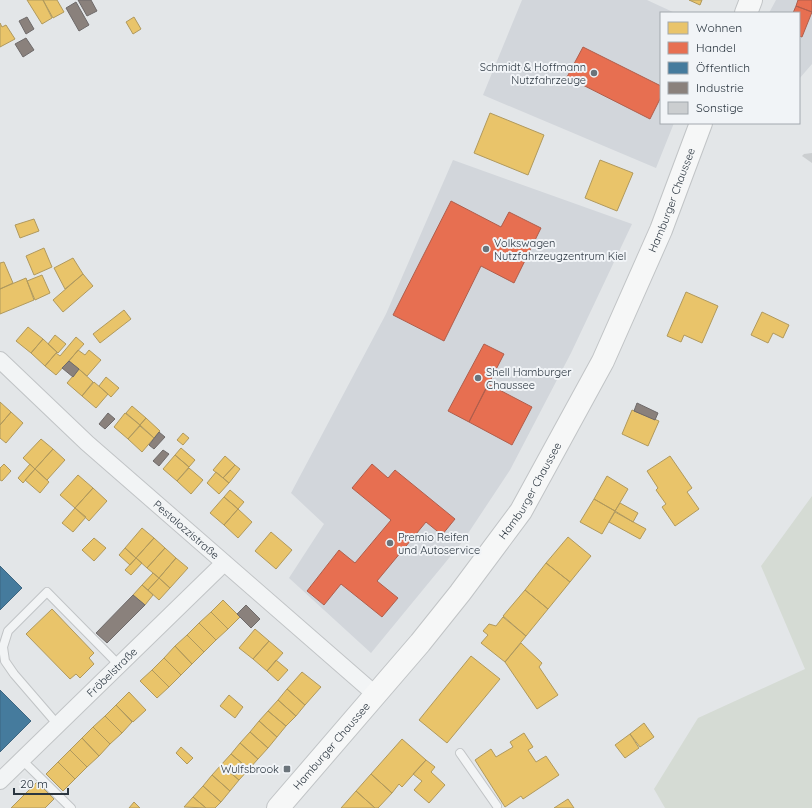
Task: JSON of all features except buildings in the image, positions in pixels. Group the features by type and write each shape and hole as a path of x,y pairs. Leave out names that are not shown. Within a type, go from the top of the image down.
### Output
{"main road":[{"path":"746,12 751,0"},
{"name":"Hamburger Chaussee","path":"278,808 424,638 482,564 521,510 607,354 661,230 701,124"}],"street":[{"name":"Pestalozzistraße","path":"0,360 87,443 376,695"},
{"name":"Fröbelstraße","path":"0,782 224,563"}],"lane":[{"path":"58,725 14,674 6,661 3,647 8,631 47,592 119,665"},
{"path":"460,753 497,806"},
{"path":"22,760 71,808"}],"shaded area":[{"path":"522,0 647,0 673,12 660,12 660,124 674,124 656,168 483,95"},
{"path":"776,0 812,0 812,64 800,78 800,12 770,12"},
{"path":"453,160 632,224 571,353 510,470 463,541 371,653 289,578 324,524 291,493 386,314"},
{"path":"812,496 812,808 665,808 654,789 698,718 805,669 761,566"}],"place":[{"name":"Schmidt & Hoffmann Nutzfahrzeuge","path":"594,73"},
{"name":"Volkswagen Nutzfahrzeugzentrum Kiel","path":"486,249"},
{"name":"Shell Hamburger Chaussee","path":"478,378"},
{"name":"Premio Reifen und Autoservice","path":"390,543"},
{"name":"Wulfsbrook","path":"287,769"}]}
